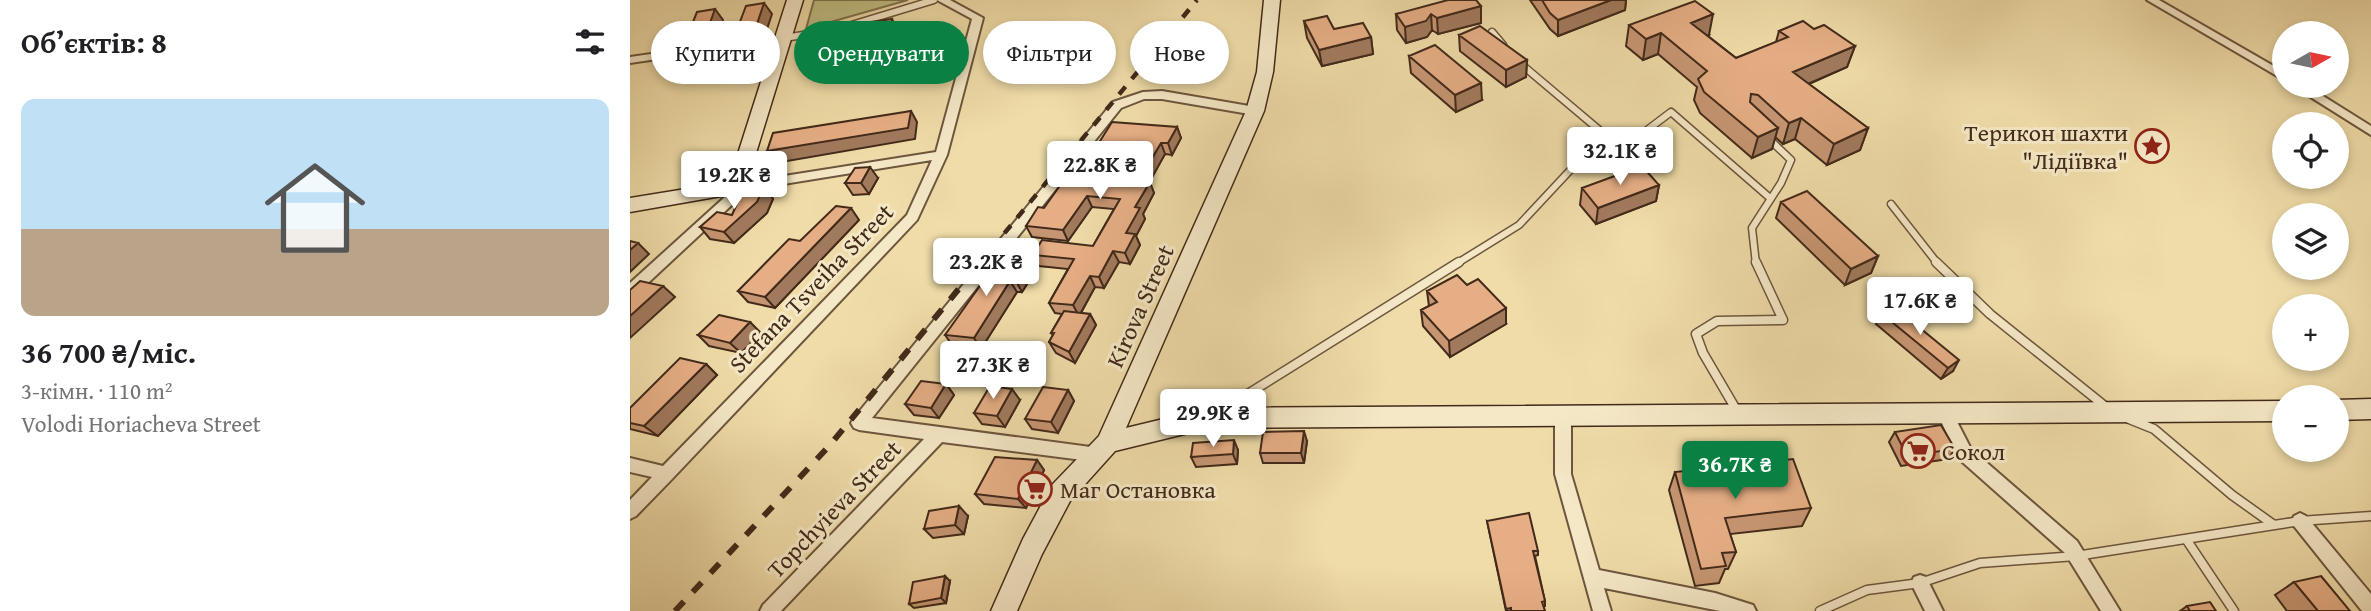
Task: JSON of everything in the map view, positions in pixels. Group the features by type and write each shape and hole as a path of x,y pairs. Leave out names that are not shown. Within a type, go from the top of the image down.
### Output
{"main road":[{"path":"630,205 737,187 795,0"},
{"name":"Kirova Street","path":"1004,611 1032,547 1061,493 1103,449 1255,111 1265,72 1272,0"},
{"path":"2349,410 2371,409"},
{"path":"1103,449 1209,418 2272,411"}],"street":[{"name":"Stefana Tsveiha Street","path":"630,511 912,217 941,155 978,18 942,0"},
{"path":"2152,0 2272,70"},
{"path":"630,60 783,38"},
{"path":"1103,449 939,435 859,423 1117,105 1143,96 1162,95 1255,111"},
{"path":"2318,98 2371,131"},
{"path":"630,291 731,199 737,187 941,155"},
{"path":"1945,413 1965,454 2071,547 2111,611"},
{"path":"1563,416 1563,474 1601,611"},
{"name":"Topchyieva Street","path":"769,611 939,435"},
{"path":"630,465 666,474"},
{"path":"2300,521 2371,608"},
{"path":"1592,578 1622,580 1663,592 1728,603 1747,611"},
{"path":"1920,583 1934,611"}],"lane":[{"path":"783,38 835,30 934,0"},
{"path":"1492,32 1508,51"},
{"path":"1516,60 1622,149 1671,112 1770,198"},
{"path":"1738,415 1703,353 1696,334 1717,321 1783,320 1755,261 1752,228 1781,183 1791,160 1757,128"},
{"path":"1209,418 1519,225 1604,134"},
{"path":"1891,204 1909,232 1996,319 2113,412 2154,429 2231,495 2274,525"},
{"path":"1820,611 1867,590 1920,583 1980,563 2077,556 2300,521 2371,516"},
{"path":"2186,539 2234,611"}],"shaded area":[{"path":"814,0 908,0 834,21 808,21"}],"building":[{"path":"1448,0 1476,0 1481,6 1437,18 1431,14 1426,21 1405,27 1396,14"},
{"path":"1542,0 1611,0 1558,20"},
{"path":"1695,1 1713,14 1691,23 1736,58 1788,37 1779,31 1803,21 1814,29 1824,25 1855,46 1793,72 1868,128 1834,144 1801,118 1789,123 1758,95 1751,94 1750,102 1778,128 1758,137 1704,92 1698,79 1707,71 1661,33 1646,39 1629,25"},
{"path":"764,3 758,21 740,21 746,6"},
{"path":"715,9 711,21 693,21 697,12"},
{"path":"1327,16 1334,29 1363,23 1371,37 1319,50 1304,21"},
{"path":"1480,26 1527,60 1506,70 1459,35"},
{"path":"1435,45 1481,83 1455,95 1409,56"},
{"path":"911,111 908,128 767,151 773,133"},
{"path":"1112,122 1177,127 1168,143 1161,143 1139,180 1150,182 1135,207 1140,208 1126,233 1135,234 1125,253 1113,251 1099,277 1090,276 1073,305 1049,303 1074,259 1033,255 1042,240 1093,246 1120,199 1087,196 1063,230 1026,226 1038,207 1044,208 1081,156 1090,157"},
{"path":"1642,166 1659,185 1598,208 1582,188"},
{"path":"870,167 861,183 845,183 855,168"},
{"path":"764,187 757,202 724,232 700,227 717,212 732,215 743,190"},
{"path":"1807,191 1878,256 1851,269 1781,202"},
{"path":"836,206 851,208 765,297 738,291 789,239 800,241"},
{"path":"630,241 638,243 630,250"},
{"path":"999,259 1028,262 1016,281 1010,281 974,338 945,335"},
{"path":"1457,275 1467,285 1478,279 1506,308 1449,341 1421,310 1437,302 1427,291"},
{"path":"640,281 663,286 630,316 630,290"},
{"path":"1893,306 1959,360 1948,368 1881,313"},
{"path":"1064,311 1090,314 1069,352 1049,342 1054,333 1051,333"},
{"path":"719,315 750,322 730,343 698,335"},
{"path":"680,358 706,364 644,426 630,423 630,408"},
{"path":"921,381 946,384 931,408 905,404"},
{"path":"990,386 1012,389 997,416 974,413"},
{"path":"1043,387 1068,390 1051,422 1025,419"},
{"path":"1941,425 1955,449 1907,456 1895,432"},
{"path":"1304,431 1301,453 1260,453 1263,432"},
{"path":"1234,440 1233,454 1191,457 1193,443"},
{"path":"995,457 1037,460 1018,499 975,494"},
{"path":"1793,459 1811,508 1725,518 1736,552 1722,553 1726,566 1701,569 1675,472"},
{"path":"959,506 955,525 924,529 929,511"},
{"path":"1529,513 1538,551 1533,551 1545,611 1511,611 1511,608 1506,609 1487,521"},
{"path":"945,576 941,598 909,604 913,582"},
{"path":"2321,576 2350,611 2318,611 2294,582"},
{"path":"2210,602 2216,611 2190,611 2187,606"}],"railway":[{"path":"979,264 1197,0"},
{"path":"675,611 830,445 981,262"}],"place":[{"name":"Терикон шахти \"Лідіївка\"","path":"2152,146"},
{"name":"Сокол","path":"1918,451"},
{"name":"Маг Остановка","path":"1035,489"}]}
